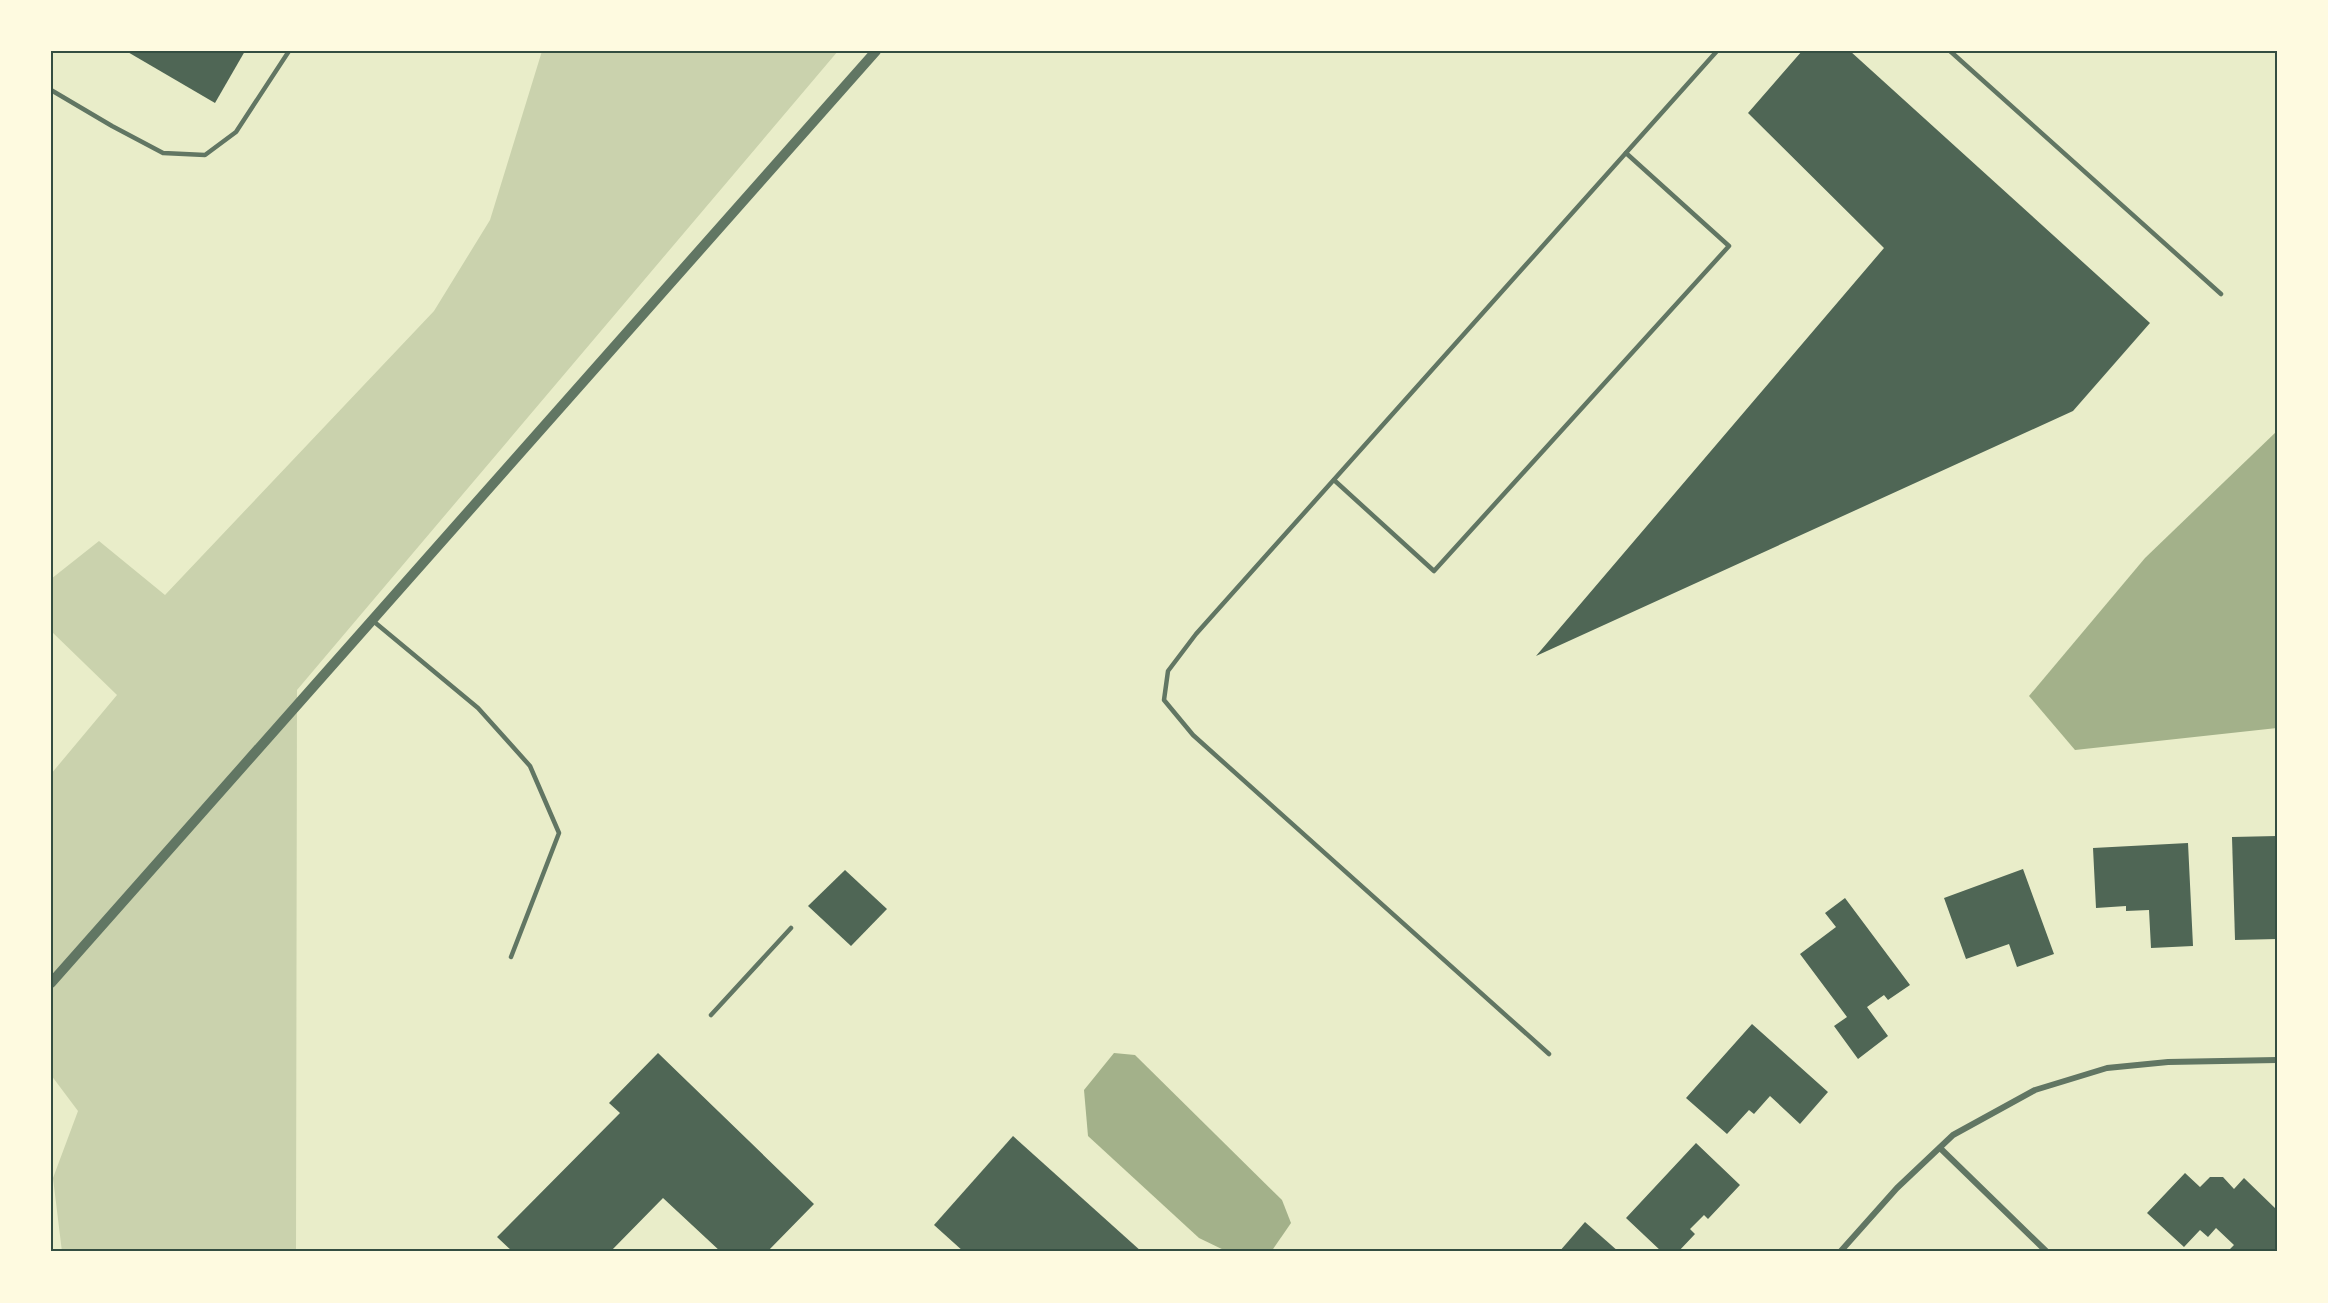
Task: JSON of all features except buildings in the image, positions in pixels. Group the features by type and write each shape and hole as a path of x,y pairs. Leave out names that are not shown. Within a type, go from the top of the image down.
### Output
{"street":[{"path":"51,983 876,51"},
{"path":"1840,1252 1897,1188 1953,1135 2035,1090 2107,1068 2168,1062 2277,1060"},
{"path":"1940,1148 2047,1252"}],"lane":[{"path":"51,90 163,153 205,155 237,132 289,51"},
{"path":"1549,1054 1193,735 1164,700 1168,671 1196,634 1717,51"},
{"path":"1950,51 2221,294"},
{"path":"1334,480 1434,571 1729,246 1626,153"},
{"path":"372,620 478,708 530,766 559,833 511,957"},
{"path":"711,1015 791,928"}],"shaded area":[{"path":"542,51 838,51 297,690 296,1252 62,1252 53,1178 78,1111 51,1075 51,774 117,695 51,631 51,579 99,541 165,595 434,311 490,220"},
{"path":"2277,431 2277,728 2075,750 2029,696 2145,558"},
{"path":"1114,1053 1135,1055 1282,1200 1291,1223 1271,1252 1228,1252 1199,1238 1088,1136 1084,1090"}]}
